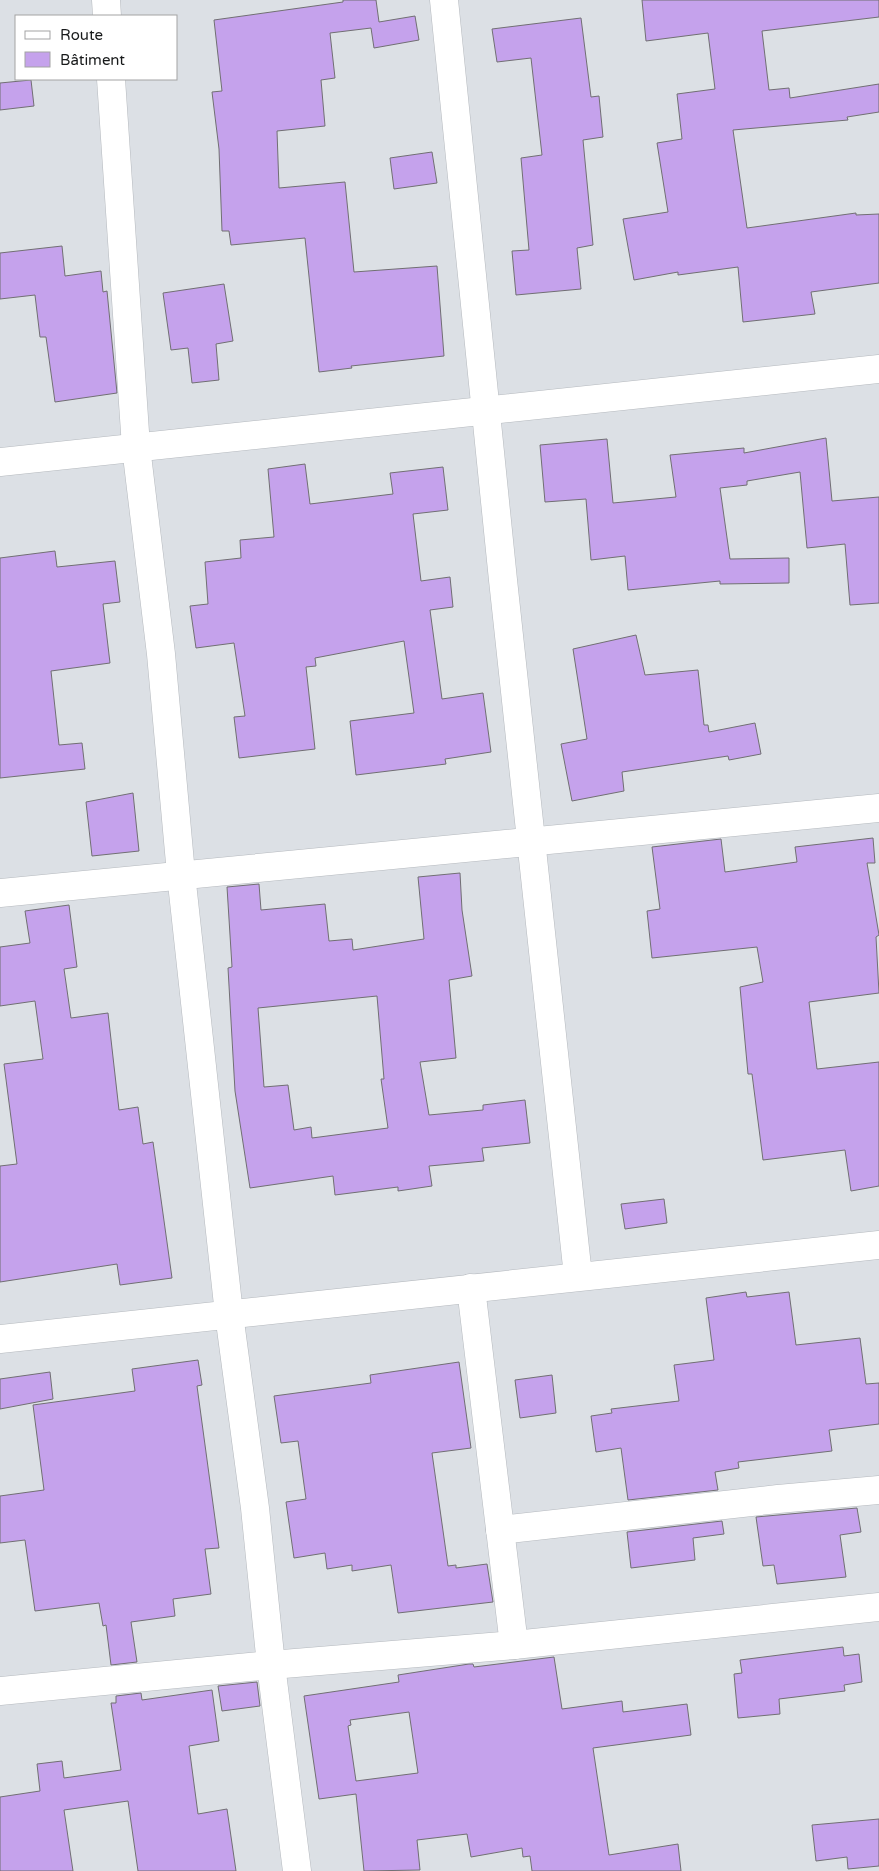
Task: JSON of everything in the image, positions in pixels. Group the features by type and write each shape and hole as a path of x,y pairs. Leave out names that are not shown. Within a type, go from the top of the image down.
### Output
{"street":[{"path":"106,0 107,15"},
{"path":"444,0 578,1276"},
{"path":"111,80 136,447 161,654 181,874 229,1314 255,1508 271,1665 297,1871"},
{"path":"0,462 879,369"},
{"path":"0,893 879,808"},
{"path":"0,1339 879,1245"},
{"path":"471,1288 514,1645"},
{"path":"500,1530 778,1499 879,1490"},
{"path":"0,1691 271,1665 514,1645 879,1607"}],"building":[{"path":"343,0 376,0 379,22 415,16 419,40 374,48 371,28 330,33 335,78 321,80 325,126 277,131 279,188 345,182 354,272 437,266 444,356 351,366 352,368 319,372 305,238 231,245 229,231 222,231 219,149 212,92 222,91 214,20 343,2"},
{"path":"642,0 879,0 879,17 762,31 769,90 789,88 790,98 879,84 879,112 847,117 848,120 733,130 747,228 856,213 856,215 879,214 879,283 811,292 815,314 743,322 738,267 678,275 678,272 634,280 623,219 668,212 657,143 682,139 677,94 715,89 708,33 646,41"},
{"path":"581,18 591,97 599,96 603,137 583,140 593,245 577,248 581,289 516,295 512,251 529,250 521,158 542,155 531,58 497,62 492,29"},
{"path":"31,80 34,106 0,110 0,83"},
{"path":"432,152 437,183 394,189 390,158"},
{"path":"62,246 65,276 101,271 103,292 107,291 117,393 55,402 46,337 40,337 35,295 0,299 0,253"},
{"path":"224,284 233,341 216,344 219,380 192,383 188,348 171,350 163,293"},
{"path":"826,438 832,501 879,497 879,603 850,605 845,544 807,548 800,472 747,481 747,485 720,488 730,559 789,558 789,583 720,584 720,581 628,590 625,556 591,560 586,499 545,502 540,445 607,439 613,503 676,497 670,455 744,448 744,453"},
{"path":"305,464 310,504 393,494 390,473 443,467 448,510 413,514 421,581 450,577 453,607 430,610 442,699 483,693 491,752 445,759 446,764 356,775 350,721 414,713 404,641 315,658 316,666 306,667 315,749 239,758 234,717 245,716 234,643 196,648 190,606 208,604 205,562 241,558 240,540 274,537 268,469"},
{"path":"55,551 57,567 115,561 120,602 103,604 110,663 51,671 59,745 82,743 85,769 0,778 0,558"},
{"path":"636,635 645,675 698,670 704,725 708,725 709,732 755,723 761,754 729,760 728,756 622,772 624,791 572,801 561,744 587,739 573,649"},
{"path":"133,793 139,851 92,856 86,802"},
{"path":"873,838 875,863 867,863 879,935 876,937 879,993 809,1002 817,1069 879,1062 879,1186 851,1191 845,1150 763,1160 752,1074 748,1074 740,987 763,982 757,947 652,958 647,911 660,909 652,847 721,839 725,872 797,862 795,847"},
{"path":"460,873 462,910 472,976 449,980 456,1058 420,1062 429,1115 483,1110 483,1105 525,1100 530,1143 482,1148 484,1161 429,1166 432,1186 398,1191 398,1187 335,1195 333,1176 250,1188 235,1091 228,968 232,967 227,887 259,884 261,910 325,904 329,941 352,939 353,950 424,939 418,877","holes":["377,996 384,1079 381,1079 388,1128 312,1138 311,1127 294,1130 288,1085 264,1087 258,1008"]},
{"path":"69,905 77,967 64,969 71,1018 108,1013 119,1110 138,1107 143,1144 153,1142 172,1278 120,1285 117,1264 0,1282 0,1166 17,1164 4,1064 43,1059 35,1001 0,1006 0,947 30,943 25,911"},
{"path":"664,1199 667,1223 625,1229 621,1204"},
{"path":"746,1292 747,1297 789,1292 796,1345 860,1338 866,1384 879,1383 879,1424 829,1430 832,1451 738,1462 739,1468 715,1472 718,1490 628,1500 621,1448 596,1452 591,1416 612,1413 611,1409 679,1401 674,1365 714,1360 706,1298"},
{"path":"198,1360 202,1385 197,1386 219,1548 205,1549 211,1594 173,1599 175,1616 131,1622 137,1662 111,1665 106,1625 103,1626 99,1603 35,1611 25,1540 0,1543 0,1496 44,1490 33,1405 135,1391 132,1369"},
{"path":"459,1362 471,1448 432,1453 448,1566 456,1565 456,1568 487,1564 493,1602 398,1613 391,1565 352,1571 352,1565 327,1569 325,1553 294,1558 286,1502 306,1499 298,1441 281,1443 274,1396 371,1383 370,1375"},
{"path":"50,1372 53,1399 0,1409 0,1379"},
{"path":"552,1375 556,1413 520,1418 515,1380"},
{"path":"857,1508 861,1532 840,1535 846,1577 777,1584 774,1565 763,1566 756,1517"},
{"path":"722,1521 724,1534 693,1538 695,1560 631,1568 627,1532"},
{"path":"843,1647 844,1656 859,1654 862,1682 844,1685 845,1691 779,1699 780,1714 738,1718 734,1674 742,1673 740,1660"},
{"path":"554,1657 562,1709 622,1701 623,1712 687,1704 691,1735 593,1748 609,1855 678,1844 681,1871 532,1871 530,1856 523,1857 522,1848 471,1857 467,1834 417,1840 420,1870 364,1871 356,1794 319,1799 304,1696 399,1682 398,1675 469,1664 473,1664 474,1667","holes":["409,1712 418,1773 356,1781 348,1726 351,1725 350,1720"]},
{"path":"257,1682 260,1706 222,1711 218,1686"},
{"path":"212,1690 219,1741 189,1746 198,1814 227,1809 236,1871 138,1871 128,1801 64,1810 73,1871 0,1871 0,1797 40,1791 37,1764 62,1761 64,1778 121,1770 111,1703 116,1703 116,1696 141,1693 142,1700"},
{"path":"879,1819 879,1866 848,1869 847,1857 816,1861 812,1825"}]}
